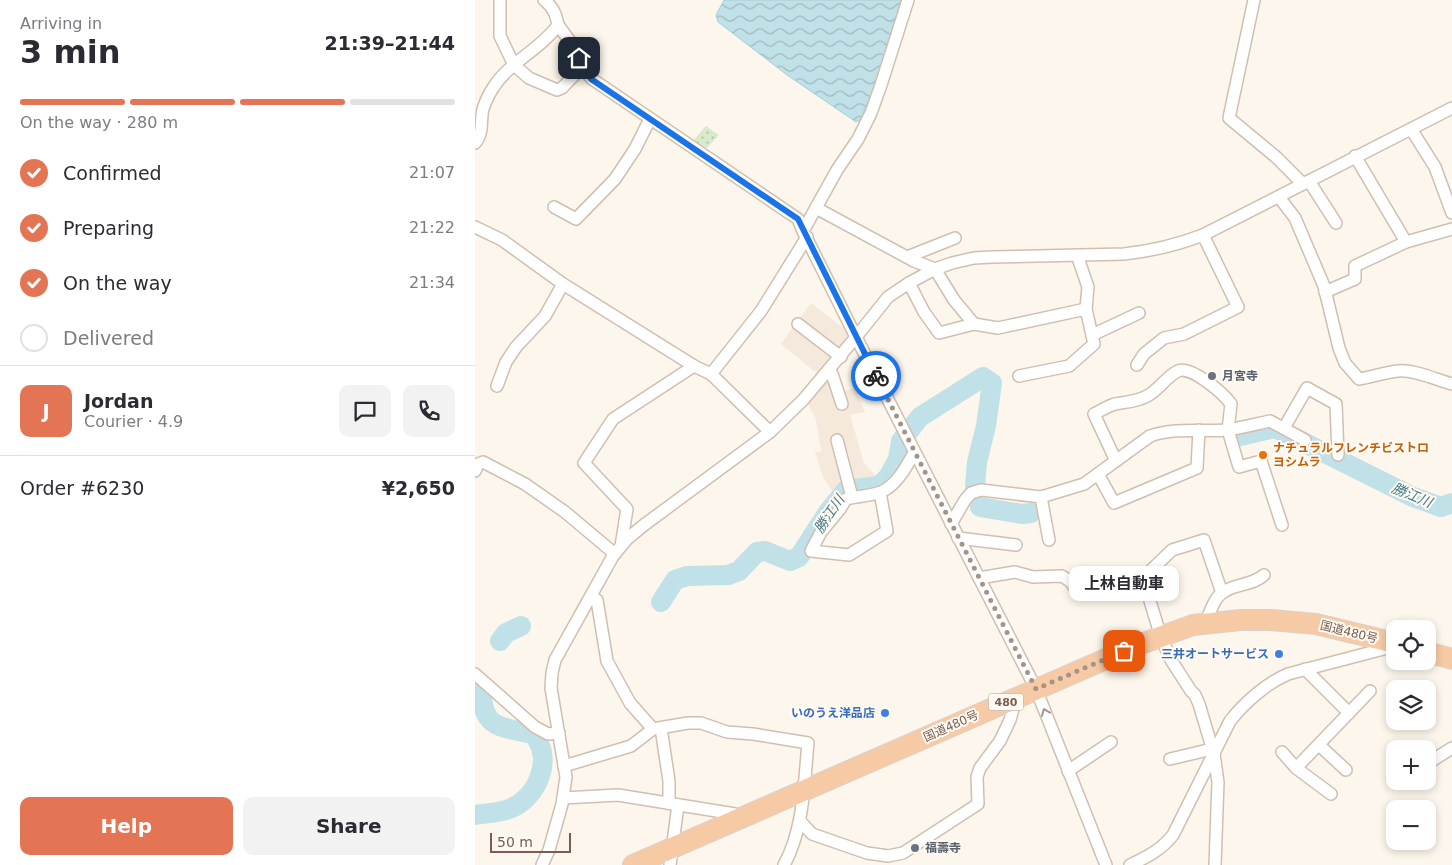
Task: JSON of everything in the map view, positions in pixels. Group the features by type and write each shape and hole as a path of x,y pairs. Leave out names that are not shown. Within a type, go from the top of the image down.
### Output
{"highway":[{"name":"国道480号","path":"633,865 671,856 738,819 803,790 1138,645 1193,625 1241,620 1271,620 1316,624 1386,643"},
{"path":"1436,655 1452,659"}],"street":[{"path":"500,0 500,36 514,65 529,78 557,90 562,88 582,67"},
{"path":"544,0 551,5 558,25 575,48 582,67 591,79 798,219 914,453 1036,689 1106,865"},
{"path":"711,374 761,311 805,234 816,208 837,170 858,139 871,113 881,85 907,0"},
{"path":"1255,0 1229,118 1306,183 1336,223"},
{"path":"475,143 480,137 479,106 503,74 534,50 558,25"},
{"path":"542,865 549,850 563,798 566,777 551,688 555,660 618,550 644,525 770,432 829,371 888,298 909,283 935,269 974,258 1145,252 1174,246 1203,235 1452,108"},
{"path":"554,207 576,219 615,179 635,149 650,119"},
{"path":"1411,129 1435,167 1452,213"},
{"path":"1355,156 1406,242"},
{"path":"1279,197 1298,225 1325,292 1339,348 1345,363 1359,379 1405,371 1452,384"},
{"path":"816,208 907,257 935,269 954,300 974,324"},
{"path":"475,226 502,240 563,284 694,366 711,374 770,432"},
{"path":"1325,292 1355,279 1355,266 1406,242 1452,229"},
{"path":"1137,366 1144,354 1164,338 1184,334 1238,306 1203,235"},
{"path":"907,257 955,238"},
{"path":"1019,376 1069,366 1094,344 1086,310 1088,287 1077,255"},
{"path":"909,283 924,312 939,333 974,324 998,328 1086,310"},
{"path":"497,386 506,362 516,347 545,316 563,284"},
{"path":"1092,335 1139,313"},
{"path":"798,324 841,357"},
{"path":"618,550 627,509 585,463 613,419 694,366"},
{"path":"1116,461 1094,414 1113,405 1134,402 1147,396 1177,371 1184,369 1192,372 1226,397 1231,404 1228,430 1239,467 1261,461 1282,525"},
{"path":"829,371 832,374 843,404"},
{"path":"1284,428 1307,388 1337,404 1338,455"},
{"path":"951,524 971,493 981,490 1041,497 1084,484 1150,436 1162,432 1176,430 1228,430 1270,421 1305,440"},
{"path":"1098,474 1115,503 1197,468 1199,430"},
{"path":"837,440 851,492"},
{"path":"851,492 880,492 889,488 899,478 914,453"},
{"path":"475,471 478,464 483,462 525,484 618,550"},
{"path":"851,492 821,532 811,551 849,555 887,531 880,492"},
{"path":"1041,497 1049,540"},
{"path":"958,538 1017,545"},
{"path":"979,578 1015,572 1033,577 1062,576 1071,582 1075,588 1125,578 1143,578 1172,550 1204,540 1222,593"},
{"path":"1205,623 1217,598 1222,593 1229,589 1257,581 1264,575"},
{"path":"1143,578 1161,636 1171,660 1195,695 1213,751 1218,782 1215,865"},
{"path":"591,596 597,600 607,661 630,703 657,728 673,804 671,856"},
{"path":"1130,865 1165,846 1173,836 1213,751 1237,712 1275,680 1288,674 1386,647"},
{"path":"1305,669 1349,713"},
{"path":"475,674 535,727 548,734 559,733"},
{"path":"1296,768 1370,691"},
{"path":"800,821 812,834 867,854 888,856 903,853 978,804 977,777 980,768 1000,741 1011,720 1016,698"},
{"path":"564,766 631,746 657,728 688,723 701,723 727,732 753,734 808,743 800,821 791,852 784,865"},
{"path":"1068,771 1111,742"},
{"path":"1319,744 1346,770"},
{"path":"1436,758 1452,748"},
{"path":"1171,759 1213,751"},
{"path":"1282,752 1296,768 1331,794"},
{"path":"563,798 618,795 735,814 738,819"},
{"path":"903,853 907,865"}],"shaded area":[{"path":"811,303 852,335 820,376 781,344"},
{"path":"827,380 831,381 835,393 855,388 865,412 850,415 864,463 880,481 832,491 823,477 815,452 820,452 821,449 816,420 807,401"}],"green space":[{"path":"706,126 719,135 707,148 693,141"}],"water":[{"path":"724,0 901,0 876,84 860,120 856,122 787,75 718,22 716,15"}],"waterway":[{"name":"勝江川","path":"661,602 675,580 687,576 728,575 739,571 757,552 765,551 790,561 799,557 828,512 846,490 879,486 889,476 898,459 901,441 920,417 983,377 992,383 986,426 977,462 975,486"},
{"name":"勝江川","path":"1236,437 1275,428 1413,497 1441,507 1452,503"},
{"name":"勝江川","path":"980,507 1022,514 1031,513"},
{"name":"勝江川","path":"500,641 506,633 521,626"},
{"name":"勝江川","path":"475,815 509,809 527,798 539,779 543,758 541,748 534,735 503,727 491,720 484,708 481,688"}],"way so far":[{"path":"876,376 1036,689 1124,651"}],"place":[{"name":"月宮寺","path":"1212,376"},
{"name":"ナチュラルフレンチビストロ ヨシムラ","path":"1263,455"},
{"name":"上林自動車","path":"1124,651"},
{"name":"三井オートサービス","path":"1279,654"},
{"name":"いのうえ洋品店","path":"885,713"},
{"name":"福壽寺","path":"915,848"}],"route":[{"path":"579,58 582,67 591,79 798,219 876,376"}]}
